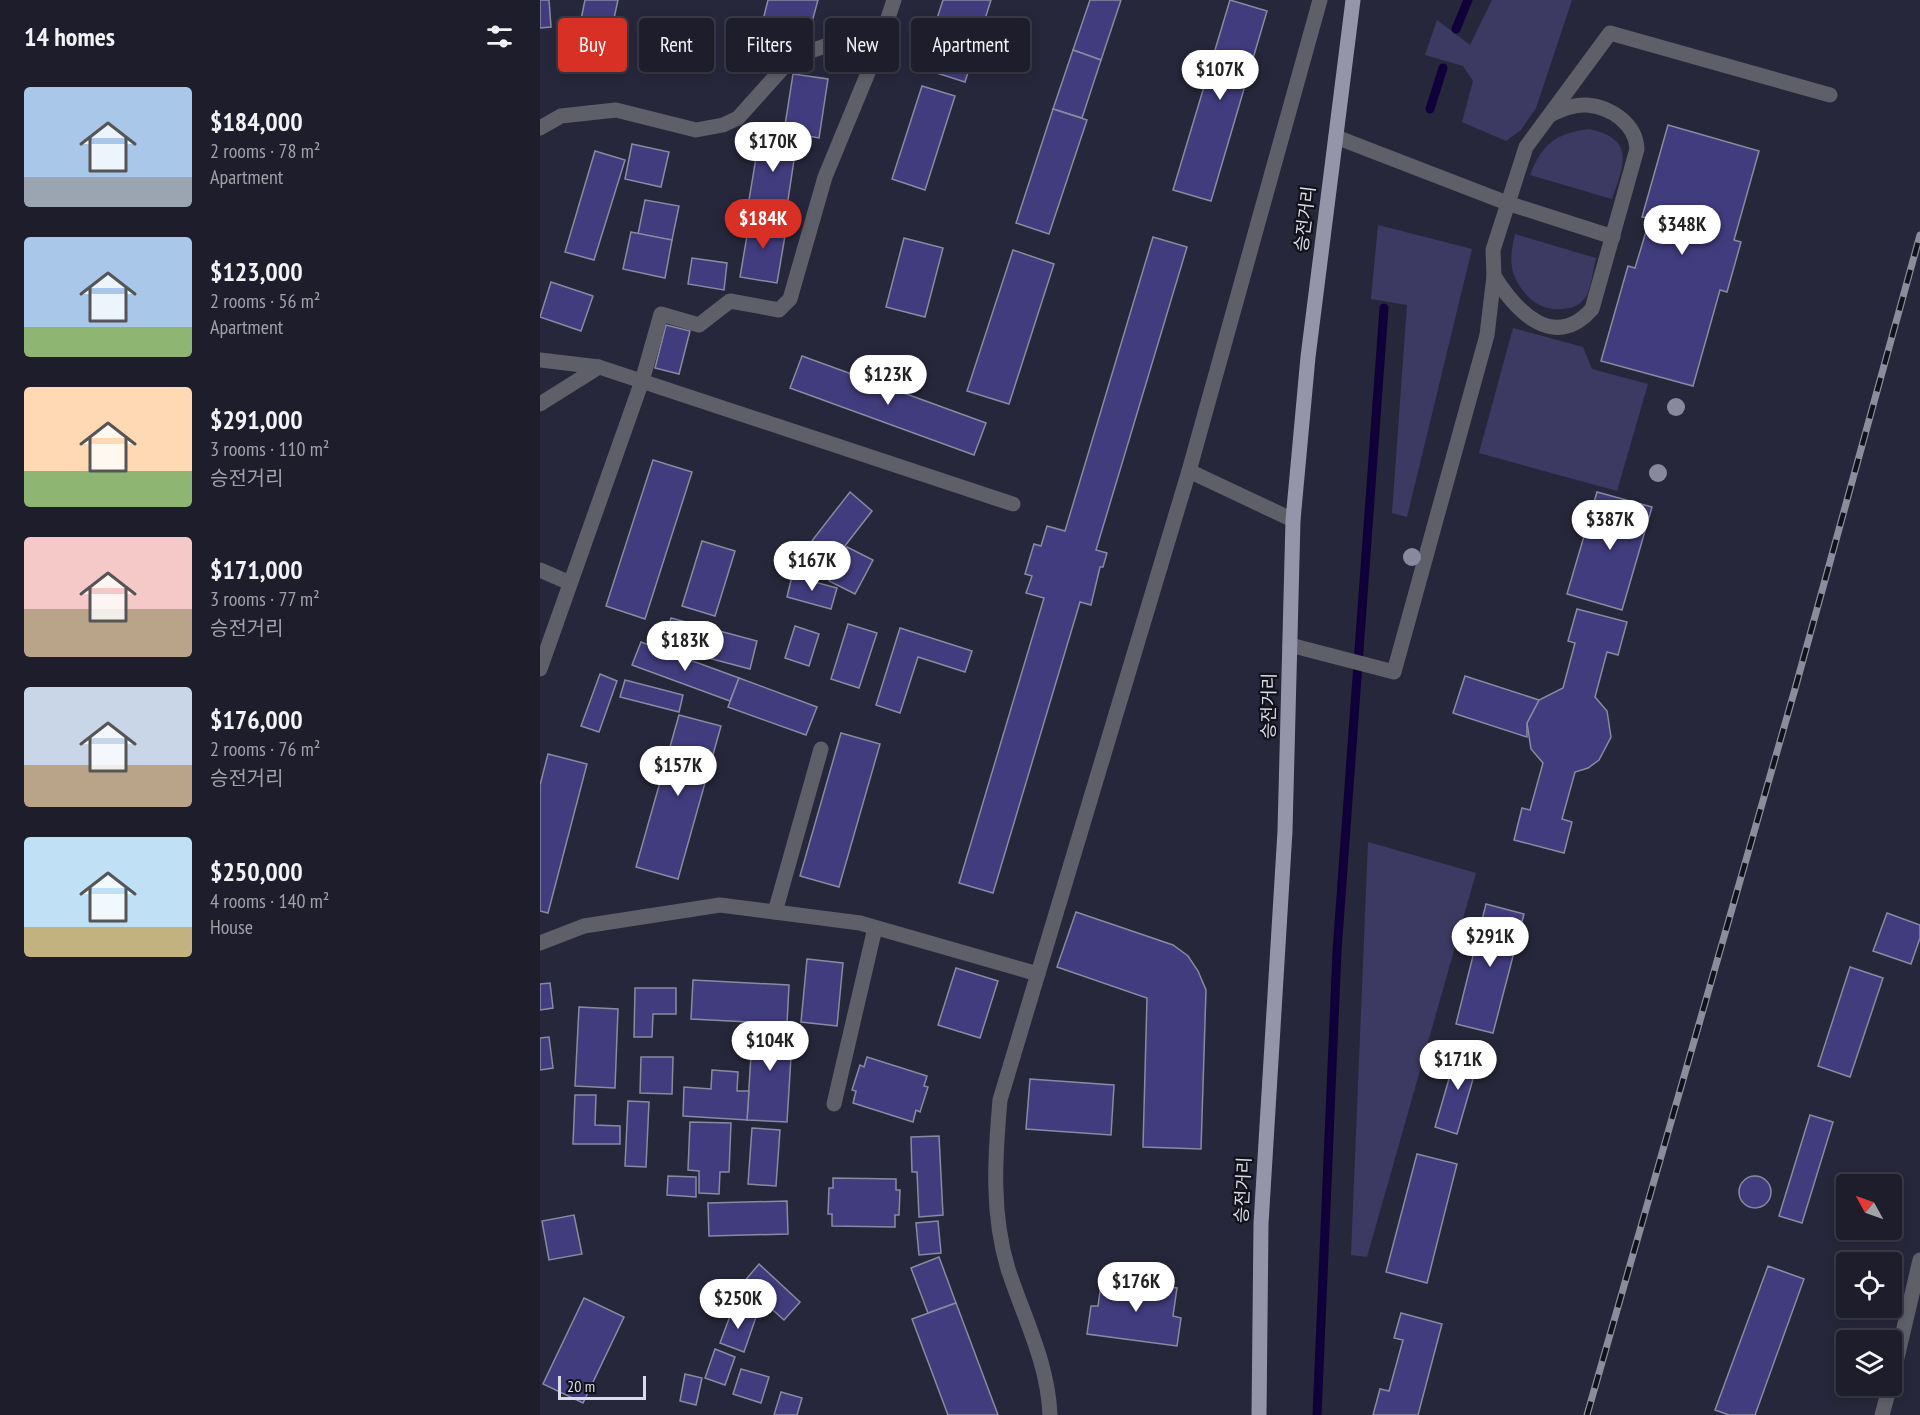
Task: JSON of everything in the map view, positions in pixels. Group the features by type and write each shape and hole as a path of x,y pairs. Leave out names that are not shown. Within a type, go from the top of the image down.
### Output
{"main road":[{"name":"승전거리","path":"1259,1415 1261,1224 1285,831 1293,520 1308,357 1353,0"}],"street":[{"path":"888,18 894,0"},
{"path":"1050,1415 1049,1387 1008,1269 998,1228 994,1169 1000,1100 1190,471 1320,0"},
{"path":"1290,645 1394,672 1487,335 1494,276 1493,250 1507,203 1526,147 1610,33 1830,95"},
{"path":"540,128 561,116 616,110 696,130 723,125 738,118 782,69 803,53 825,46"},
{"path":"540,669 642,381 661,314 699,325 730,301 779,310 790,299 825,177 868,72"},
{"path":"1494,276 1517,308 1534,320 1550,327 1566,327 1582,320 1592,309 1637,149 1632,128 1621,118 1605,110 1587,105 1568,107 1550,115"},
{"path":"1336,137 1507,203 1613,237"},
{"path":"540,360 599,367 1013,504"},
{"path":"540,404 599,367"},
{"path":"1190,471 1293,520"},
{"path":"540,570 570,583"},
{"path":"775,912 821,749"},
{"path":"540,943 584,926 720,905 875,928 1038,974"},
{"path":"834,1104 875,928"},
{"path":"1902,1336 1920,1260"},
{"path":"1882,1415 1887,1396"}],"shaded area":[{"path":"1492,0 1572,0 1536,108 1521,130 1506,141 1462,122 1473,81 1463,66 1425,55 1437,20 1470,45"},
{"path":"1589,129 1604,133 1614,139 1623,155 1620,175 1612,199 1530,175 1540,155 1552,142 1567,134"},
{"path":"1378,225 1472,249 1407,517 1392,513 1407,305 1371,299"},
{"path":"1515,234 1596,258 1587,295 1579,304 1569,308 1551,309 1529,298 1518,284 1512,270"},
{"path":"1513,328 1583,347 1592,369 1648,384 1617,491 1479,453"},
{"path":"1368,842 1476,873 1367,1257 1351,1255"}],"building":[{"path":"540,0 549,0 551,27 540,28"},
{"path":"585,0 618,0 614,18 581,18"},
{"path":"768,0 818,0 813,18 764,18"},
{"path":"943,0 991,0 985,18 937,18"},
{"path":"1090,0 1121,0 1101,60 1073,50"},
{"path":"1230,0 1267,11 1211,201 1173,190"},
{"path":"1073,50 1101,60 1082,118 1053,109"},
{"path":"934,72 968,72 965,82"},
{"path":"793,74 828,79 819,138 784,132"},
{"path":"922,86 955,96 925,190 892,179"},
{"path":"1053,109 1087,120 1049,234 1016,223"},
{"path":"1668,125 1759,151 1734,240 1741,242 1727,292 1720,290 1693,386 1601,361 1628,266 1635,268 1650,218 1642,217"},
{"path":"760,134 797,140 786,213 748,206"},
{"path":"632,144 669,152 661,187 625,179"},
{"path":"595,151 625,160 594,260 565,252"},
{"path":"645,200 679,206 672,240 638,234"},
{"path":"750,218 787,224 777,283 740,277"},
{"path":"631,232 672,240 665,278 623,269"},
{"path":"1153,237 1187,247 1096,550 1107,553 1103,567 1100,567 1091,605 1080,602 993,893 959,883 1044,598 1026,593 1032,576 1025,574 1034,544 1041,546 1047,526 1065,531"},
{"path":"904,238 943,248 925,317 886,307"},
{"path":"1013,250 1054,264 1009,404 967,391"},
{"path":"692,258 727,263 724,290 688,284"},
{"path":"551,282 593,296 581,331 540,317"},
{"path":"666,325 690,331 679,374 655,368"},
{"path":"802,356 986,423 974,455 790,388"},
{"path":"653,460 692,472 645,619 606,606"},
{"path":"850,492 872,511 827,569 804,551"},
{"path":"1597,492 1652,507 1622,610 1567,594"},
{"path":"702,541 735,551 715,616 682,606"},
{"path":"847,547 873,560 855,594 829,581"},
{"path":"792,576 837,588 831,609 787,597"},
{"path":"1577,609 1627,622 1618,655 1607,652 1595,697 1607,711 1611,737 1599,760 1588,768 1575,772 1562,819 1572,822 1564,853 1514,840 1522,808 1530,810 1543,763 1531,749 1527,723 1539,700 1563,688 1575,643 1568,641"},
{"path":"671,618 757,641 750,669 663,646"},
{"path":"848,624 877,633 859,688 831,679"},
{"path":"795,626 819,634 809,666 785,658"},
{"path":"900,628 972,651 965,672 918,657 900,713 876,705"},
{"path":"641,642 739,678 730,701 632,665"},
{"path":"600,674 617,681 599,732 581,726"},
{"path":"1465,676 1539,700 1527,723 1527,737 1453,713"},
{"path":"739,678 817,707 806,735 728,707"},
{"path":"625,680 683,695 679,712 620,697"},
{"path":"679,715 721,726 678,879 636,867"},
{"path":"841,733 880,744 839,887 800,876"},
{"path":"548,754 587,764 548,913 540,911 540,785"},
{"path":"1486,904 1524,914 1493,1033 1456,1024"},
{"path":"1076,912 1173,945 1188,956 1198,971 1206,990 1201,1149 1143,1147 1147,998 1057,967"},
{"path":"1887,913 1920,925 1920,938 1911,964 1873,951"},
{"path":"807,959 843,963 837,1026 801,1022"},
{"path":"1850,967 1883,978 1850,1077 1818,1066"},
{"path":"956,968 998,981 980,1038 938,1025"},
{"path":"693,980 789,985 787,1024 691,1019"},
{"path":"550,983 553,1008 540,1010 540,984"},
{"path":"635,988 676,988 676,1014 653,1014 652,1037 634,1037"},
{"path":"579,1007 618,1009 615,1088 575,1086"},
{"path":"753,1022 793,1024 787,1122 747,1120"},
{"path":"549,1037 553,1068 540,1070 540,1038"},
{"path":"1458,1048 1480,1055 1457,1134 1435,1127"},
{"path":"641,1057 673,1057 672,1094 640,1093"},
{"path":"867,1057 927,1076 924,1086 928,1087 920,1112 916,1110 913,1122 853,1103 856,1091 852,1090 860,1065 864,1067"},
{"path":"712,1070 738,1072 737,1091 749,1091 747,1120 683,1116 684,1087 711,1089"},
{"path":"1030,1079 1114,1085 1111,1135 1026,1129"},
{"path":"575,1095 596,1095 595,1125 620,1126 620,1144 573,1144"},
{"path":"628,1101 649,1102 646,1167 625,1166"},
{"path":"1810,1115 1833,1122 1802,1223 1779,1216"},
{"path":"690,1122 731,1123 729,1172 720,1172 719,1194 699,1193 699,1171 688,1170"},
{"path":"752,1128 780,1130 776,1186 748,1184"},
{"path":"939,1136 943,1215 919,1217 917,1172 912,1172 911,1137"},
{"path":"1417,1154 1457,1164 1427,1283 1386,1272"},
{"path":"668,1176 696,1177 696,1197 667,1195"},
{"path":"1755,1176 1766,1181 1771,1192 1766,1203 1755,1208 1744,1203 1739,1192 1744,1181"},
{"path":"833,1178 896,1179 896,1190 900,1190 899,1215 895,1215 895,1227 832,1226 832,1214 828,1214 829,1188 833,1188"},
{"path":"787,1201 788,1234 709,1236 708,1203"},
{"path":"574,1215 582,1254 549,1260 542,1221"},
{"path":"938,1221 941,1253 919,1255 916,1223"},
{"path":"939,1257 956,1303 928,1313 911,1268"},
{"path":"759,1264 800,1302 784,1320 743,1283"},
{"path":"1768,1266 1804,1279 1755,1415 1729,1415 1715,1410"},
{"path":"1102,1277 1177,1288 1173,1316 1181,1318 1177,1346 1087,1334 1091,1306 1098,1306"},
{"path":"584,1298 624,1317 583,1403 543,1384"},
{"path":"956,1303 998,1415 948,1415 912,1319"},
{"path":"733,1308 756,1317 744,1352 720,1343"},
{"path":"1401,1313 1442,1324 1418,1415 1373,1415 1380,1389 1389,1391 1403,1340 1394,1338"},
{"path":"715,1349 735,1357 725,1385 705,1378"},
{"path":"741,1369 769,1377 761,1403 733,1394"},
{"path":"685,1374 702,1378 696,1405 680,1401"},
{"path":"781,1392 802,1398 797,1415 774,1415"}],"waterway":[{"path":"1456,29 1468,0"},
{"path":"1430,109 1443,68"},
{"path":"1317,1415 1337,951 1384,308"}],"railway":[{"path":"1587,1415 1795,689 1920,235"}]}
